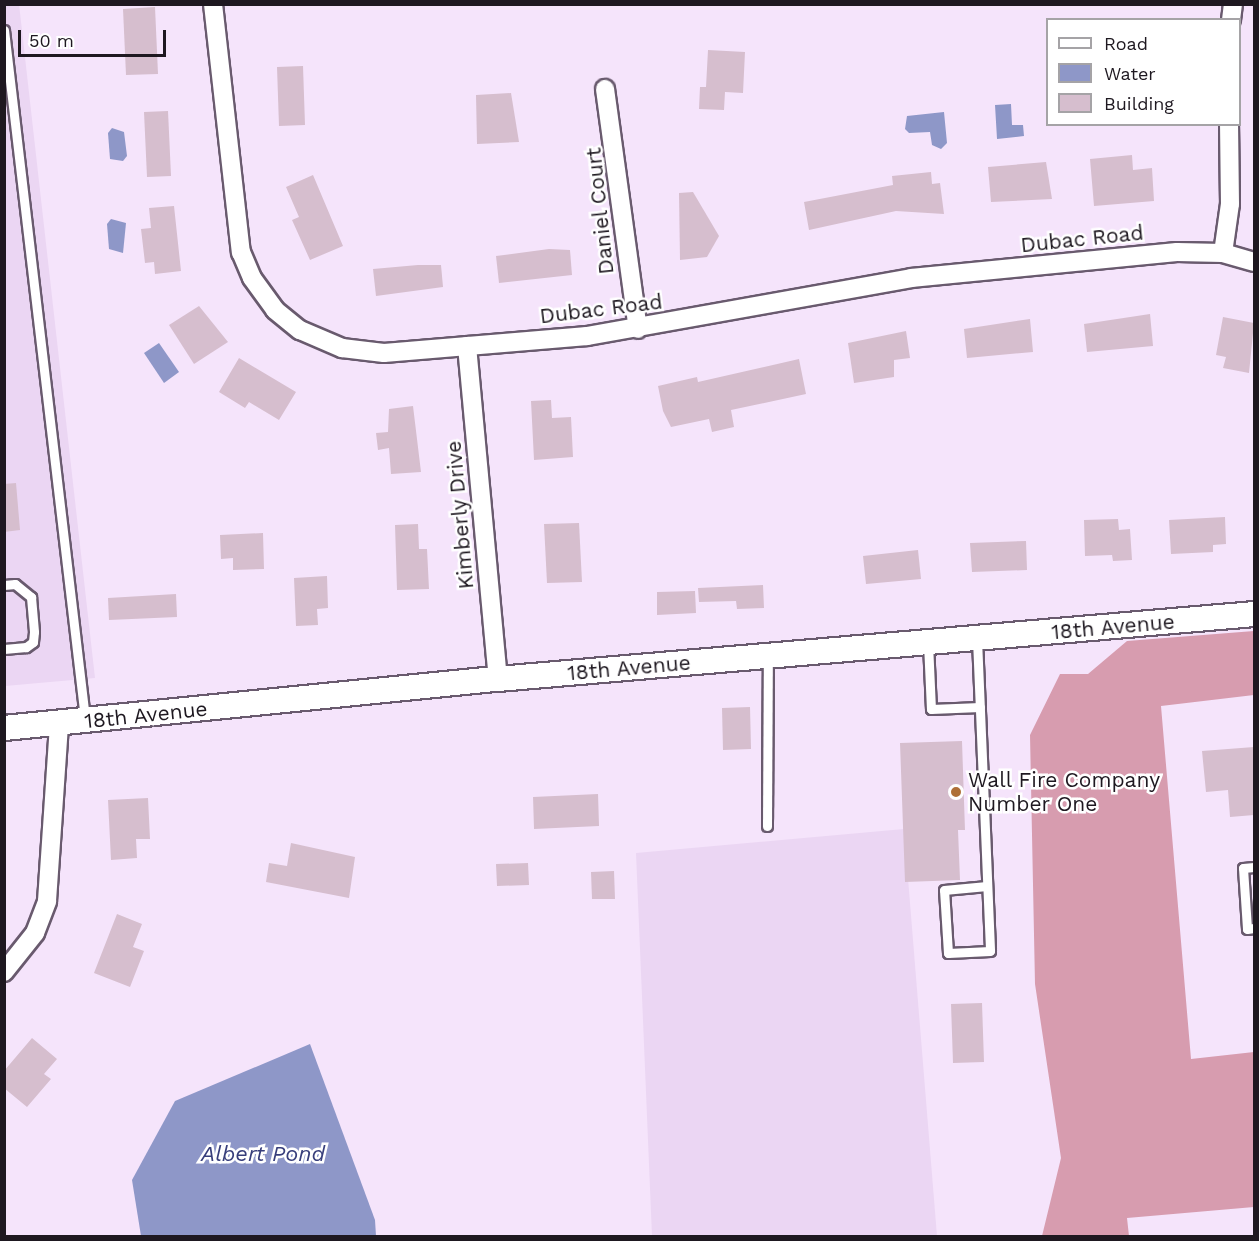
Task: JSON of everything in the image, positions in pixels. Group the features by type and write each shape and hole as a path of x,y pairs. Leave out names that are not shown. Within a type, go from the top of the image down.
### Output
{"street":[{"name":"Dubac Road","path":"213,4 239,242 263,296 300,330 342,348 384,353 638,329 911,278 1177,252 1223,253 1254,262"},
{"name":"Daniel Court","path":"605,89 638,329"},
{"path":"1223,253 1230,204 1229,126"},
{"name":"Kimberly Drive","path":"467,346 498,679"},
{"name":"18th Avenue","path":"4,728 498,679 1254,614"},
{"path":"4,972 35,933 47,901 58,723"}],"lane":[{"path":"4,30 86,721"},
{"path":"4,585 15,584 31,597 34,632 33,642 26,647 4,649"},
{"path":"977,639 990,951 948,953 944,890 987,886"},
{"path":"928,643 931,709 980,707"},
{"path":"767,826 768,657"},
{"path":"1254,867 1243,868 1247,929 1254,928"}],"shaded area":[{"path":"19,4 95,678 5,686 4,5"},
{"path":"1254,631 1254,695 1161,706 1191,1059 1254,1052 1254,1207 1127,1218 1129,1236 1042,1236 1061,1158 1035,984 1030,735 1060,674 1088,674 1127,641"},
{"path":"904,829 937,1236 652,1236 636,853"}],"water":[{"path":"1011,104 1012,125 1023,125 1024,136 997,139 995,105"},
{"path":"944,112 947,143 941,149 932,145 930,132 909,133 905,129 907,116"},
{"path":"112,128 124,132 127,156 123,161 110,159 108,133"},
{"path":"111,219 126,223 123,253 109,249 107,224"},
{"path":"159,343 179,372 164,383 144,353"},
{"name":"Albert Pond","path":"310,1044 375,1220 376,1236 141,1236 132,1180 175,1101"}],"building":[{"path":"155,7 158,74 126,75 123,9"},
{"path":"708,50 745,52 743,93 725,92 724,110 699,109 700,87 706,87"},
{"path":"303,66 305,125 279,126 277,67"},
{"path":"511,93 519,142 477,144 476,95"},
{"path":"168,111 171,176 147,177 144,112"},
{"path":"1132,155 1133,170 1152,168 1154,201 1094,206 1090,159"},
{"path":"1046,162 1052,199 991,202 988,167"},
{"path":"931,172 932,184 940,183 944,214 896,211 809,230 804,202 893,185 892,176"},
{"path":"313,175 343,246 310,260 292,220 299,217 286,187"},
{"path":"693,192 719,236 707,257 680,260 679,193"},
{"path":"174,206 181,271 155,274 154,262 145,263 141,229 151,228 149,208"},
{"path":"549,249 570,250 572,275 499,283 496,256"},
{"path":"441,265 443,287 376,296 373,269"},
{"path":"199,306 228,342 194,364 169,325"},
{"path":"1150,314 1153,346 1087,352 1084,324"},
{"path":"1223,317 1254,323 1249,373 1223,368 1226,357 1216,355"},
{"path":"1030,319 1033,352 967,358 964,329"},
{"path":"906,331 910,358 894,360 894,377 854,383 848,343"},
{"path":"239,358 296,392 279,420 249,402 245,408 219,392"},
{"path":"799,359 806,394 731,410 734,427 712,432 709,419 671,427 663,411 658,386 697,377 698,382"},
{"path":"551,400 552,418 571,417 573,457 534,460 531,401"},
{"path":"413,406 421,472 391,474 389,448 378,450 376,433 388,432 389,409"},
{"path":"16,483 20,530 4,532 4,484"},
{"path":"1225,517 1226,544 1213,545 1213,552 1171,554 1169,520"},
{"path":"1118,519 1119,530 1130,529 1132,560 1113,561 1112,555 1085,556 1084,520"},
{"path":"579,523 582,582 547,583 544,524"},
{"path":"418,524 419,549 427,549 429,589 397,590 395,525"},
{"path":"263,533 264,569 233,570 233,558 221,559 220,535"},
{"path":"1026,541 1027,570 972,572 970,543"},
{"path":"918,550 921,579 866,584 863,556"},
{"path":"327,576 328,608 317,609 318,625 296,626 294,578"},
{"path":"763,585 764,608 737,609 736,601 699,602 698,588"},
{"path":"695,591 696,613 657,615 657,592"},
{"path":"176,594 177,617 109,620 108,598"},
{"path":"750,707 751,749 723,750 722,708"},
{"path":"962,741 965,830 958,830 960,880 905,882 900,743"},
{"path":"1254,747 1254,815 1230,817 1228,790 1206,792 1202,751"},
{"path":"598,794 599,826 534,829 533,797"},
{"path":"148,798 150,839 136,839 137,858 111,860 108,800"},
{"path":"291,843 355,857 349,898 266,882 269,863 287,866"},
{"path":"528,863 529,885 497,886 496,864"},
{"path":"614,871 615,899 592,899 591,872"},
{"path":"117,914 142,924 133,947 144,951 130,987 94,973"},
{"path":"982,1003 984,1062 953,1063 951,1004"},
{"path":"32,1038 57,1059 44,1074 51,1079 27,1107 4,1088 4,1071"}],"place":[{"name":"Wall Fire Company Number One","path":"956,792"}]}
